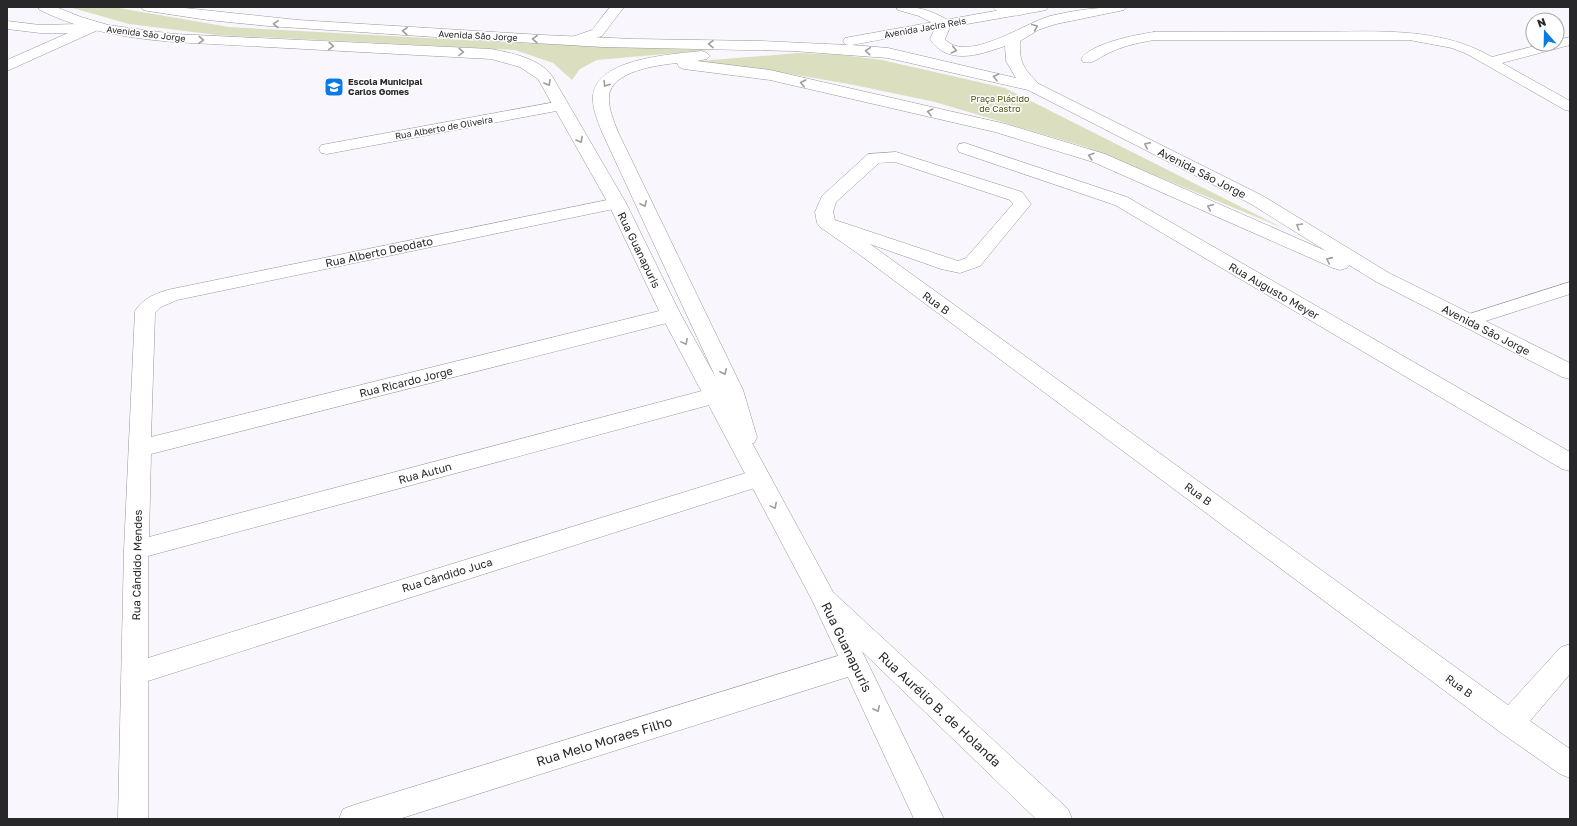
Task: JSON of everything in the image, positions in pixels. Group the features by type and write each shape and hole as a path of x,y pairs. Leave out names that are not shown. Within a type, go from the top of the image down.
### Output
{"main road":[{"name":"Avenida São Jorge","path":"45,7 94,26 131,34 174,38 491,54"},
{"name":"Avenida São Jorge","path":"148,7 195,16 269,23 574,41 809,47 888,53 1034,87 1257,200 1382,277 1570,372"},
{"path":"574,41 598,33 617,7"},
{"path":"903,7 924,13 946,24 937,39 943,47 964,52 1013,39 1033,27 1053,20 1120,7"},
{"path":"1000,7 1016,12"},
{"name":"Avenida Jacira Reis","path":"809,47 860,40 1042,7"},
{"path":"7,25 58,30 94,26"},
{"path":"7,66 94,26"},
{"path":"1013,39 1011,55 1014,65 1034,87"},
{"name":"Avenida São Jorge","path":"639,66 671,59 809,47"},
{"name":"Rua Guanapuris","path":"491,54 513,58 533,66 544,76 616,203 671,315 824,599 929,819"},
{"path":"639,66 689,64 770,75 1000,128 1084,153 1099,158 1467,321"},
{"name":"Rua Guanapuris","path":"639,66 621,70 610,78 602,91 602,107 610,132 732,390 759,478"},
{"name":"Rua Alberto de Oliveira","path":"327,149 561,106"},
{"name":"Rua Augusto Meyer","path":"965,148 1121,201 1570,463"},
{"path":"896,156 1016,196 1022,204 973,262 960,267 948,265 826,223 824,212 828,200 874,158 896,156"},
{"name":"Rua Alberto Deodato","path":"145,312 154,303 172,295 616,203"},
{"name":"Rua B","path":"826,223 1510,723 1570,764"},
{"name":"Rua Cândido Mendes","path":"133,819 136,672 136,550 145,312"},
{"name":"Rua Ricardo Jorge","path":"141,448 671,315"},
{"name":"Rua Autun","path":"136,550 714,396"},
{"name":"Rua Cândido Juca","path":"136,672 759,478"},
{"name":"Rua Aurélio B. de Holanda","path":"824,599 1057,819"},
{"path":"1510,723 1570,655"},
{"name":"Rua Melo Moraes Filho","path":"354,819 854,663"}],"lane":[{"path":"1088,59 1112,45 1128,40 1154,36 1401,36 1429,39 1455,45 1472,51 1570,107"},
{"path":"1492,62 1570,41"},
{"path":"1467,321 1570,288"}],"green space":[{"path":"69,7 113,7 229,27 518,43 722,49 597,60 580,69 572,80 553,63 515,50 217,35 129,24"},
{"name":"Praça Plácido de Castro","path":"798,53 842,55 882,60 1005,88 1283,228 1086,147 935,102 854,85 762,69 687,62"}],"place":[{"name":"Escola Municipal Carlos Gomes","path":"334,87"}]}
